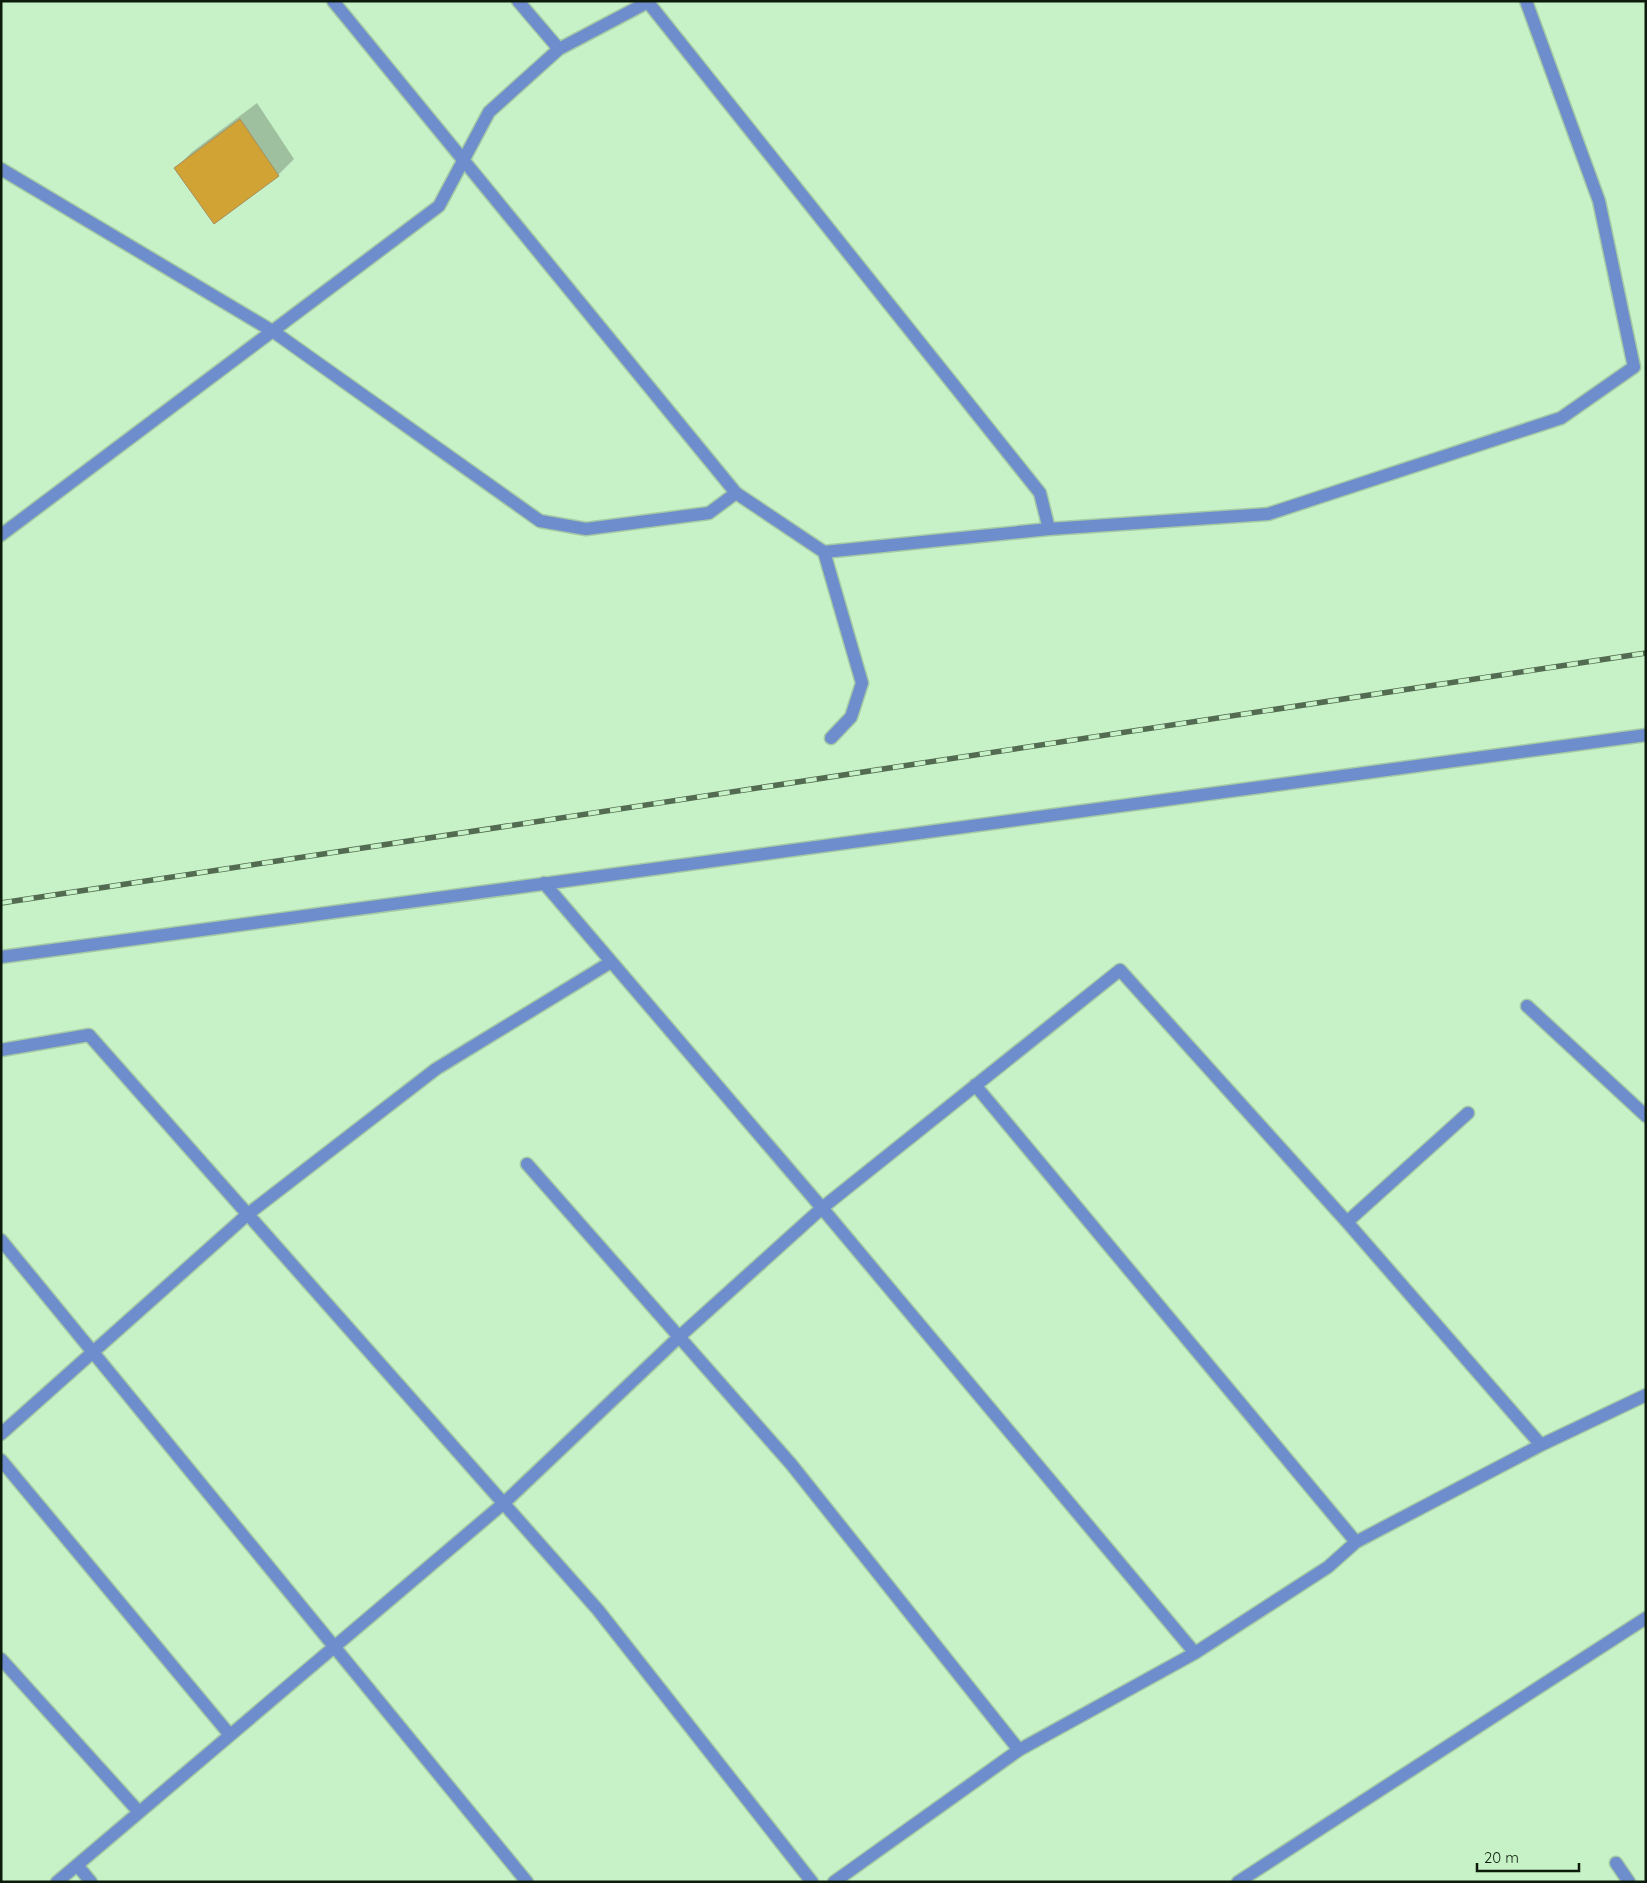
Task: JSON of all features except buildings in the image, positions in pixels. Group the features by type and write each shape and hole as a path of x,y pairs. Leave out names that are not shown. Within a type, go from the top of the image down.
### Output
{"street":[{"path":"333,1 736,493 824,552 1048,529 1268,514 1561,418 1634,367 1599,201 1526,1"},
{"path":"518,1 559,49"},
{"path":"1,534 274,332 439,206 462,158 489,112 559,49 648,2 1040,494 1048,529"},
{"path":"1,169 274,332 540,521 586,529 709,513 736,493"},
{"path":"824,552 862,684 850,717 831,738"},
{"path":"1,957 1646,735"},
{"path":"544,883 822,1208 1195,1653"},
{"path":"1,1434 248,1214 436,1068 612,962"},
{"path":"57,1882 504,1503 680,1336 822,1208 1120,970 1347,1222 1541,1445"},
{"path":"1527,1006 1646,1116"},
{"path":"1,1050 89,1035 598,1610 812,1882"},
{"path":"975,1085 1356,1542"},
{"path":"1347,1222 1468,1113"},
{"path":"527,1164 792,1464 1019,1750"},
{"path":"1,1240 333,1648 527,1882"},
{"path":"834,1882 1019,1750 1195,1653 1328,1567 1356,1542 1541,1445 1646,1395"},
{"path":"1,1460 230,1735"},
{"path":"1238,1882 1646,1618"},
{"path":"1,1659 139,1812"},
{"path":"1616,1863 1629,1882"},
{"path":"77,1865 91,1882"}],"railway":[{"path":"1,903 1646,653"}]}
